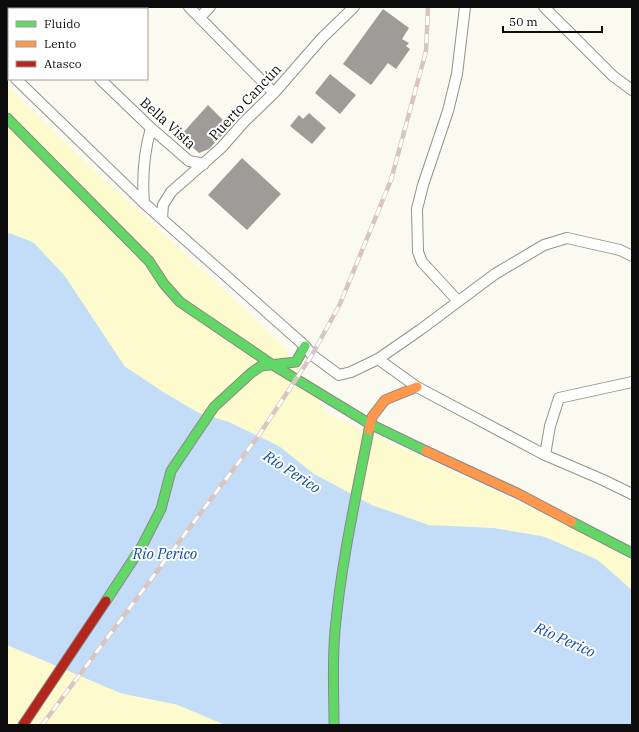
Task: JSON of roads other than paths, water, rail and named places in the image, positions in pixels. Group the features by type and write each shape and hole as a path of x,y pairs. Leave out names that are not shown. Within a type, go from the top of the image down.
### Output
{"street":[{"path":"189,7 274,93"},
{"path":"200,17 210,7"},
{"name":"Puerto Cancún","path":"162,218 163,204 171,192 221,148 245,121 274,93 322,38 354,7"},
{"path":"458,301 422,262 418,252 417,209 422,185 448,111 457,74 465,7"},
{"path":"544,7 613,76 627,83 632,90"},
{"path":"17,80 144,203 305,346 312,355 339,375 351,372 378,359 420,330 495,274 544,245 568,238 620,250 632,256"},
{"name":"Bella Vista","path":"101,80 151,128 189,161 204,164"},
{"path":"7,118 149,261 164,284 180,302 273,365 370,424 520,494 632,553"},
{"path":"144,203 142,186 146,146 151,128"},
{"path":"23,725 142,546 161,509 171,471 214,407 251,373 261,366 296,362 305,346"},
{"path":"378,359 417,387 545,455 632,494"},
{"path":"545,455 550,426 559,398 632,382"},
{"path":"334,725 333,659 335,630 346,544 370,424 372,417 385,400 417,387"}],"water":[{"name":"Rio Perico","path":"7,245 27,253 55,283 116,375 193,424 224,433 272,456 306,483 367,516 427,537 493,540 540,548 591,570 632,606 632,725 238,725 230,714 181,693 125,682 7,632"}],"waterway":[{"name":"Río Perico","path":"7,245 27,253 55,283 116,375 155,401 194,424 224,433 272,456 306,483 367,516 427,537 493,540 540,548 591,570 632,606"},
{"name":"Río Perico","path":"7,632 125,682 180,693 230,714 238,725"}],"railway":[{"path":"42,725 259,435 312,355 340,304 391,180 426,51 428,7"}]}
